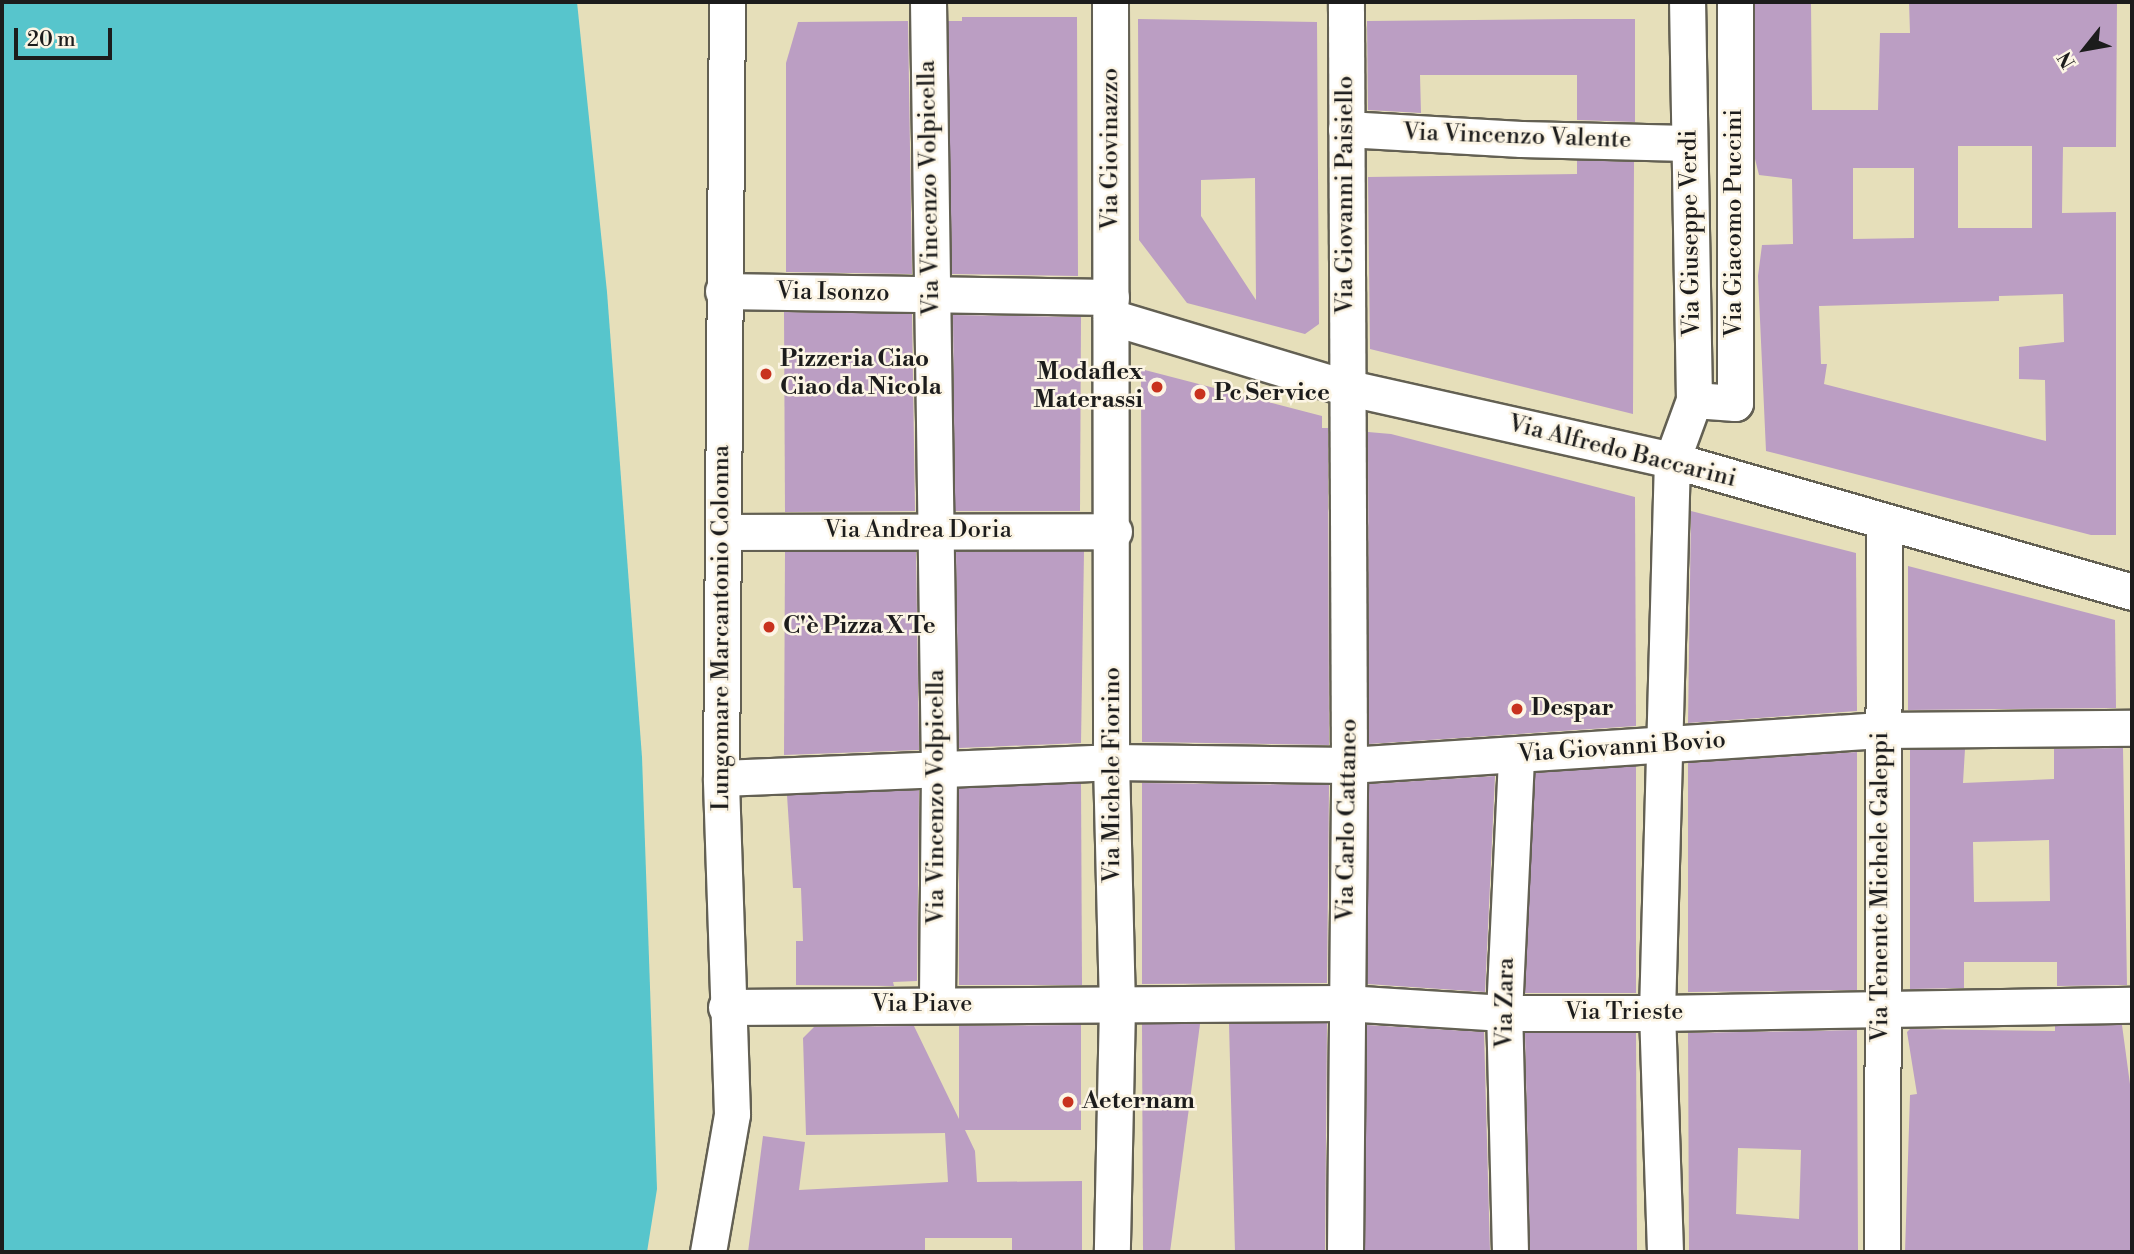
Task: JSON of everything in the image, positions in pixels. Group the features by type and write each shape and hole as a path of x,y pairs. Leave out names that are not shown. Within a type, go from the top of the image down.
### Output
{"street":[{"name":"Lungomare Marcantonio Colonna","path":"708,1252 732,1114 726,1007 721,778 727,2"},
{"name":"Via Vincenzo Volpicella","path":"928,2 939,769 937,1005"},
{"name":"Via Giovinazzo","path":"1110,2 1111,307"},
{"name":"Via Giovanni Paisiello","path":"1345,387 1346,2"},
{"name":"Via Giuseppe Verdi","path":"1665,1252 1657,1013 1672,460 1694,400 1688,142 1688,2"},
{"name":"Via Giacomo Puccini","path":"1694,400 1735,403 1735,2"},
{"name":"Via Vincenzo Valente","path":"1346,129 1521,139 1688,142"},
{"name":"Via Isonzo","path":"723,291 931,296 1111,307"},
{"name":"Via Alfredo Baccarini","path":"1111,307 1345,387 1672,460 2132,592"},
{"name":"Via Michele Fiorino","path":"1111,307 1114,531 1111,762 1117,1005 1112,1252"},
{"name":"Via Carlo Cattaneo","path":"1345,387 1349,765 1345,1252"},
{"name":"Via Tenente Michele Galeppi","path":"1882,1252 1881,730 1884,522"},
{"name":"Via Andrea Doria","path":"723,532 1114,531"},
{"name":"Via Giovanni Bovio","path":"721,778 1111,762 1349,765 1881,730 2132,728"},
{"name":"Via Zara","path":"1510,1252 1504,1013 1516,755"},
{"name":"Via Trieste","path":"1117,1005 1345,1003 1504,1013 1657,1013 2132,1005"},
{"name":"Via Piave","path":"726,1007 1117,1005"}],"water":[{"path":"2,2 577,2 607,292 642,757 657,1189 647,1252 2,1252"}],"building":[{"path":"1755,2 1811,2 1812,110 1878,110 1880,33 1910,33 1909,2 2117,2 2116,147 2063,147 2062,213 2116,212 2116,535 2091,535 1766,451 1758,276 1762,245 1793,244 1792,179 1759,175 1755,159","holes":["1958,146 2032,146 2032,228 1958,228","1853,168 1914,168 1914,238 1853,239","2063,294 2064,342 2019,347 2019,379 2045,380 2046,441 1824,384 1827,364 1821,364 1819,306 1999,301 1999,296"]},
{"path":"962,17 1077,17 1078,276 952,274 948,21 962,21"},
{"path":"1138,19 1317,22 1319,324 1305,334 1187,303 1139,240","holes":["1255,178 1256,300 1201,216 1201,180"]},
{"path":"1635,19 1635,122 1577,120 1577,75 1420,75 1421,113 1368,110 1367,21"},
{"path":"908,21 912,274 786,272 786,63 798,22"},
{"path":"1577,160 1634,162 1633,414 1370,349 1368,177 1577,174"},
{"path":"784,312 912,314 915,511 785,512"},
{"path":"953,315 1081,317 1080,511 955,511"},
{"path":"1141,369 1322,416 1322,428 1328,428 1329,745 1142,742"},
{"path":"1368,432 1391,434 1635,497 1636,726 1369,744"},
{"path":"1691,511 1856,553 1857,711 1688,723"},
{"path":"1084,551 1081,743 959,748 956,552"},
{"path":"785,552 916,552 919,750 784,755"},
{"path":"1908,566 2115,620 2116,708 1908,710"},
{"path":"2123,748 2127,985 2057,986 2057,962 1964,962 1964,988 1910,989 1910,750 1965,749 1963,783 2054,779 2054,749","holes":["2049,840 2050,901 1974,902 1973,842"]},
{"path":"1857,752 1857,990 1688,992 1688,763"},
{"path":"1636,766 1636,993 1525,993 1535,773"},
{"path":"1495,776 1485,992 1367,984 1369,784"},
{"path":"1081,783 1082,985 959,985 959,788"},
{"path":"1142,783 1329,785 1327,983 1142,984"},
{"path":"919,790 917,981 893,982 894,986 796,985 796,941 803,941 801,888 793,888 787,795"},
{"path":"1327,1023 1325,1252 1235,1252 1229,1024"},
{"path":"1142,1024 1200,1024 1170,1252 1143,1252"},
{"path":"1081,1025 1081,1130 965,1130 975,1151 977,1182 1082,1181 1082,1252 1012,1252 1012,1238 925,1238 925,1252 748,1252 763,1136 805,1142 799,1190 948,1182 945,1133 806,1135 803,1038 814,1027 914,1026 959,1119 959,1026"},
{"path":"1367,1025 1484,1032 1490,1252 1365,1252"},
{"path":"2122,1025 2132,1099 2132,1252 1905,1252 1910,1095 1917,1094 1907,1032 1910,1029 2055,1031 2055,1026"},
{"path":"1857,1030 1858,1252 1689,1252 1688,1033","holes":["1738,1148 1801,1150 1799,1219 1736,1214"]},
{"path":"1525,1033 1636,1033 1637,1252 1530,1252"}],"place":[{"name":"Pizzeria Ciao Ciao da Nicola","path":"766,374"},
{"name":"Modaflex Materassi","path":"1157,387"},
{"name":"Pc Service","path":"1200,394"},
{"name":"C'è Pizza X Te","path":"769,627"},
{"name":"Despar","path":"1517,709"},
{"name":"Aeternam","path":"1068,1102"}]}
